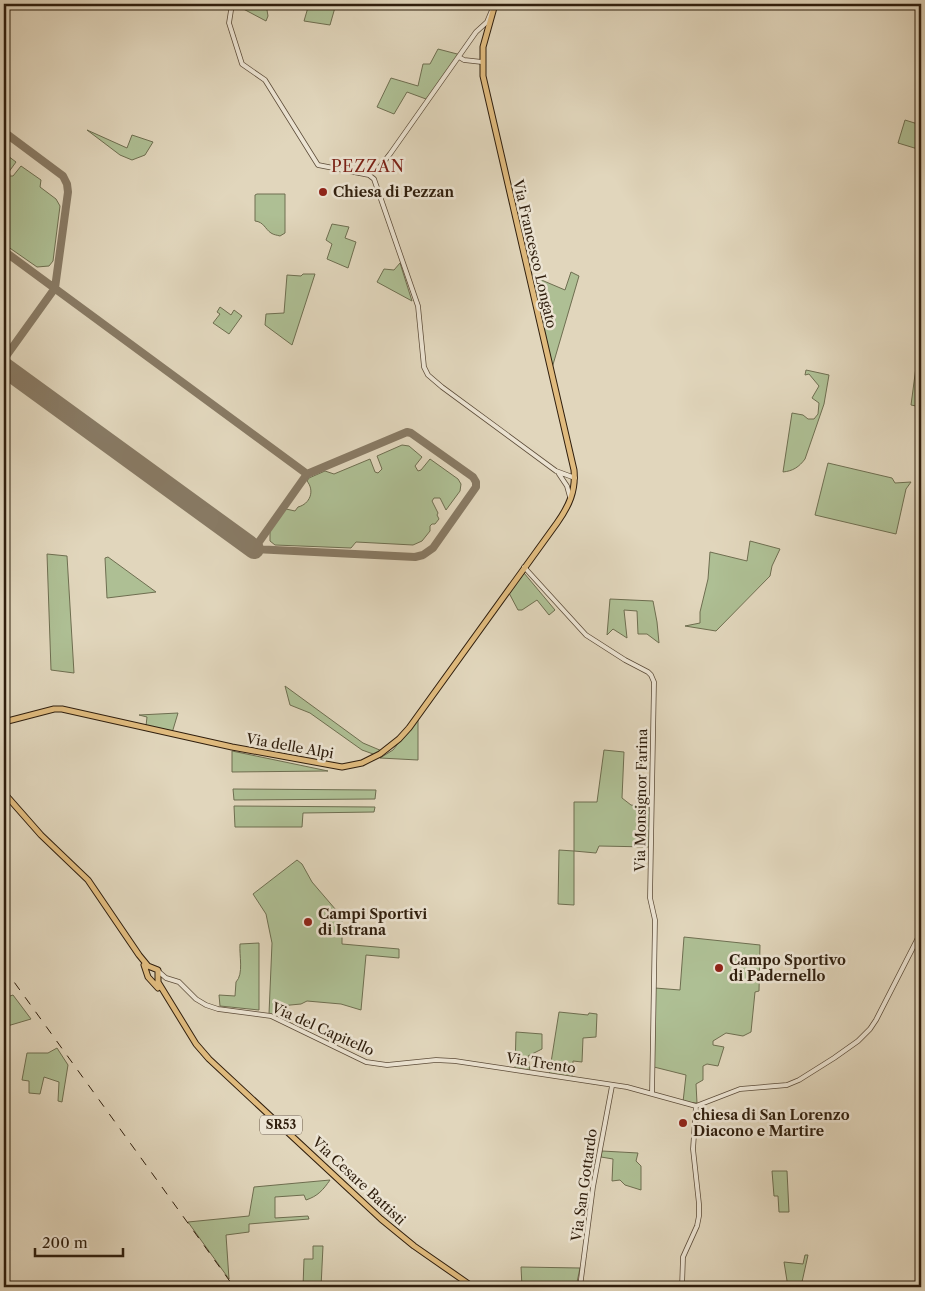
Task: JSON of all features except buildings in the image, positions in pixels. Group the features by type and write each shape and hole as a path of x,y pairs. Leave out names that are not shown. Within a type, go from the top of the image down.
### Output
{"main road":[{"name":"Via Francesco Longato","path":"494,6 482,47 486,92 574,470 575,481 569,504"},
{"name":"Via delle Alpi","path":"4,722 54,709 62,709 213,744 305,761 342,767 362,764 380,754 409,728 569,504"},
{"name":"Via Cesare Battisti","path":"4,793 41,835 76,866 88,880 139,956 148,978 170,1002"},
{"name":"Via Cesare Battisti","path":"139,956 158,974 158,982 196,1044 209,1059 363,1204 412,1244 473,1287"},
{"path":"147,972 152,968"},
{"path":"151,980 158,974"}],"street":[{"path":"232,4 229,23 242,64 265,80 318,165 366,175 375,173 476,32 487,22 494,6"},
{"path":"459,57 464,60 482,62"},
{"path":"375,173 376,182 418,306 424,367 428,375 442,388 556,471 575,481"},
{"path":"568,477 574,470"},
{"path":"556,471 569,490 569,504"},
{"path":"560,476 575,481"},
{"name":"Via Monsignor Farina","path":"524,567 586,635 648,672 654,682 650,898 655,920 652,1094"},
{"path":"682,1287 683,1257 697,1226 699,1216 693,1155 696,1106 740,1089 778,1086 794,1082 846,1049 865,1034 876,1020 921,932"},
{"name":"Via del Capitello","path":"158,974 176,981 196,999 206,1005 218,1009 270,1016 360,1060 380,1065"},
{"name":"Via Trento","path":"380,1065 436,1060 455,1061 632,1088 696,1106"},
{"name":"Via San Gottardo","path":"580,1287 595,1179 612,1086"}],"green space":[{"path":"234,4 266,4 268,16 266,21"},
{"path":"309,4 336,4 330,25 304,21"},
{"path":"438,49 461,55 426,99 407,92 394,114 377,107 391,78 418,86 423,64 430,64"},
{"path":"905,120 921,125 921,150 898,143"},
{"path":"87,130 127,148 132,135 153,142 145,155 132,160 120,155"},
{"path":"4,153 16,162 8,173 10,174 9,176 13,176 21,166 41,180 40,187 56,199 60,206 53,261 49,266 37,267 4,244"},
{"path":"285,194 285,233 280,236 273,234 255,221 255,195"},
{"path":"332,224 349,227 345,238 356,242 348,268 327,259 332,244 326,240"},
{"path":"400,263 412,301 377,282 384,269 394,270"},
{"path":"571,272 579,276 552,368 532,276 565,290"},
{"path":"303,274 315,274 292,345 265,325 266,314 284,313 287,275 301,276"},
{"path":"220,307 231,315 234,310 242,316 229,334 213,323 220,314 217,312"},
{"path":"921,329 921,407 911,405"},
{"path":"806,370 829,375 824,404 805,459 796,468 783,472 792,413 803,415 808,419 814,419 818,414 819,403 812,398 819,386 809,374 805,375"},
{"path":"402,445 409,446 422,457 415,466 418,471 430,459 458,479 461,484 460,491 446,510 440,498 434,498 432,501 439,519 430,526 430,531 422,541 413,545 356,542 351,548 275,545 270,541 270,531 286,509 295,511 306,503 310,497 311,489 307,481 309,478 325,471 334,474 370,459 375,472 378,473 382,469 377,456"},
{"path":"828,463 892,478 895,483 911,482 906,489 896,534 815,515"},
{"path":"750,541 780,549 772,566 770,576 716,631 685,626 700,623 700,612 708,579 710,552 747,561"},
{"path":"47,554 67,556 74,673 51,670"},
{"path":"108,557 156,592 107,598 105,558"},
{"path":"524,573 555,610 549,615 537,600 522,610 518,610 509,593"},
{"path":"610,599 653,601 659,643 647,634 638,634 637,611 624,610 627,638 613,629 607,635"},
{"path":"285,686 363,743 382,751 376,755 362,750 310,713 290,705"},
{"path":"178,713 172,733 146,726 147,717 139,715"},
{"path":"418,718 418,760 380,758 393,750"},
{"path":"604,750 624,752 622,798 631,805 650,808 650,847 599,846 596,853 574,851 574,802 597,802"},
{"path":"232,751 328,771 232,772"},
{"path":"233,789 376,790 375,799 234,800"},
{"path":"234,806 375,807 374,812 303,813 302,827 235,827"},
{"path":"559,850 574,851 574,905 558,904"},
{"path":"297,860 302,864 312,882 342,917 342,944 399,949 399,958 366,955 361,1010 341,1004 307,1001 301,1004 280,1006 275,1017 269,1014 272,943 266,914 253,894"},
{"path":"684,937 760,945 759,991 755,992 751,1032 743,1036 726,1033 713,1041 713,1045 724,1047 718,1066 707,1064 703,1066 703,1080 696,1084 697,1103 683,1102 686,1075 654,1067 655,988 680,990"},
{"path":"259,943 259,1010 220,1006 219,995 235,996 236,982 241,969 240,944"},
{"path":"13,995 31,1019 4,1027 4,998"},
{"path":"559,1012 597,1014 596,1037 583,1038 582,1062 573,1061 572,1077 549,1075"},
{"path":"516,1032 542,1034 542,1049 528,1056 530,1072 515,1069"},
{"path":"57,1048 68,1065 62,1102 58,1101 59,1082 44,1077 40,1094 29,1093 29,1081 22,1080 27,1053 48,1053"},
{"path":"602,1151 638,1153 636,1161 641,1166 641,1190 625,1185 620,1180 612,1181 613,1159 601,1157"},
{"path":"772,1171 787,1171 789,1212 779,1212 778,1196 774,1196"},
{"path":"330,1180 314,1197 306,1200 304,1195 275,1197 275,1218 308,1216 309,1219 249,1224 249,1232 226,1235 229,1279 188,1222 249,1216 254,1187"},
{"path":"313,1246 323,1246 321,1287 303,1287 304,1259 313,1259"},
{"path":"805,1255 808,1255 802,1282 820,1284 788,1287 784,1262 803,1264"},
{"path":"521,1267 580,1268 576,1287 522,1287"}],"taxiway":[{"path":"4,132 63,176 68,192 55,288 4,359"},
{"path":"4,251 307,474 254,549"},
{"path":"254,549 415,557 423,555 433,548 476,487 473,477 407,432 307,474"}],"runway":[{"path":"4,367 254,549"}],"railway":[{"path":"4,968 234,1287"}],"place":[{"name":"Chiesa di Pezzan","path":"323,192"},
{"name":"Campi Sportivi di Istrana","path":"308,922"},
{"name":"Campo Sportivo di Padernello","path":"719,968"},
{"name":"chiesa di San Lorenzo Diacono e Martire","path":"683,1123"}],"district":[{"name":"PEZZAN","path":"368,166"}]}
